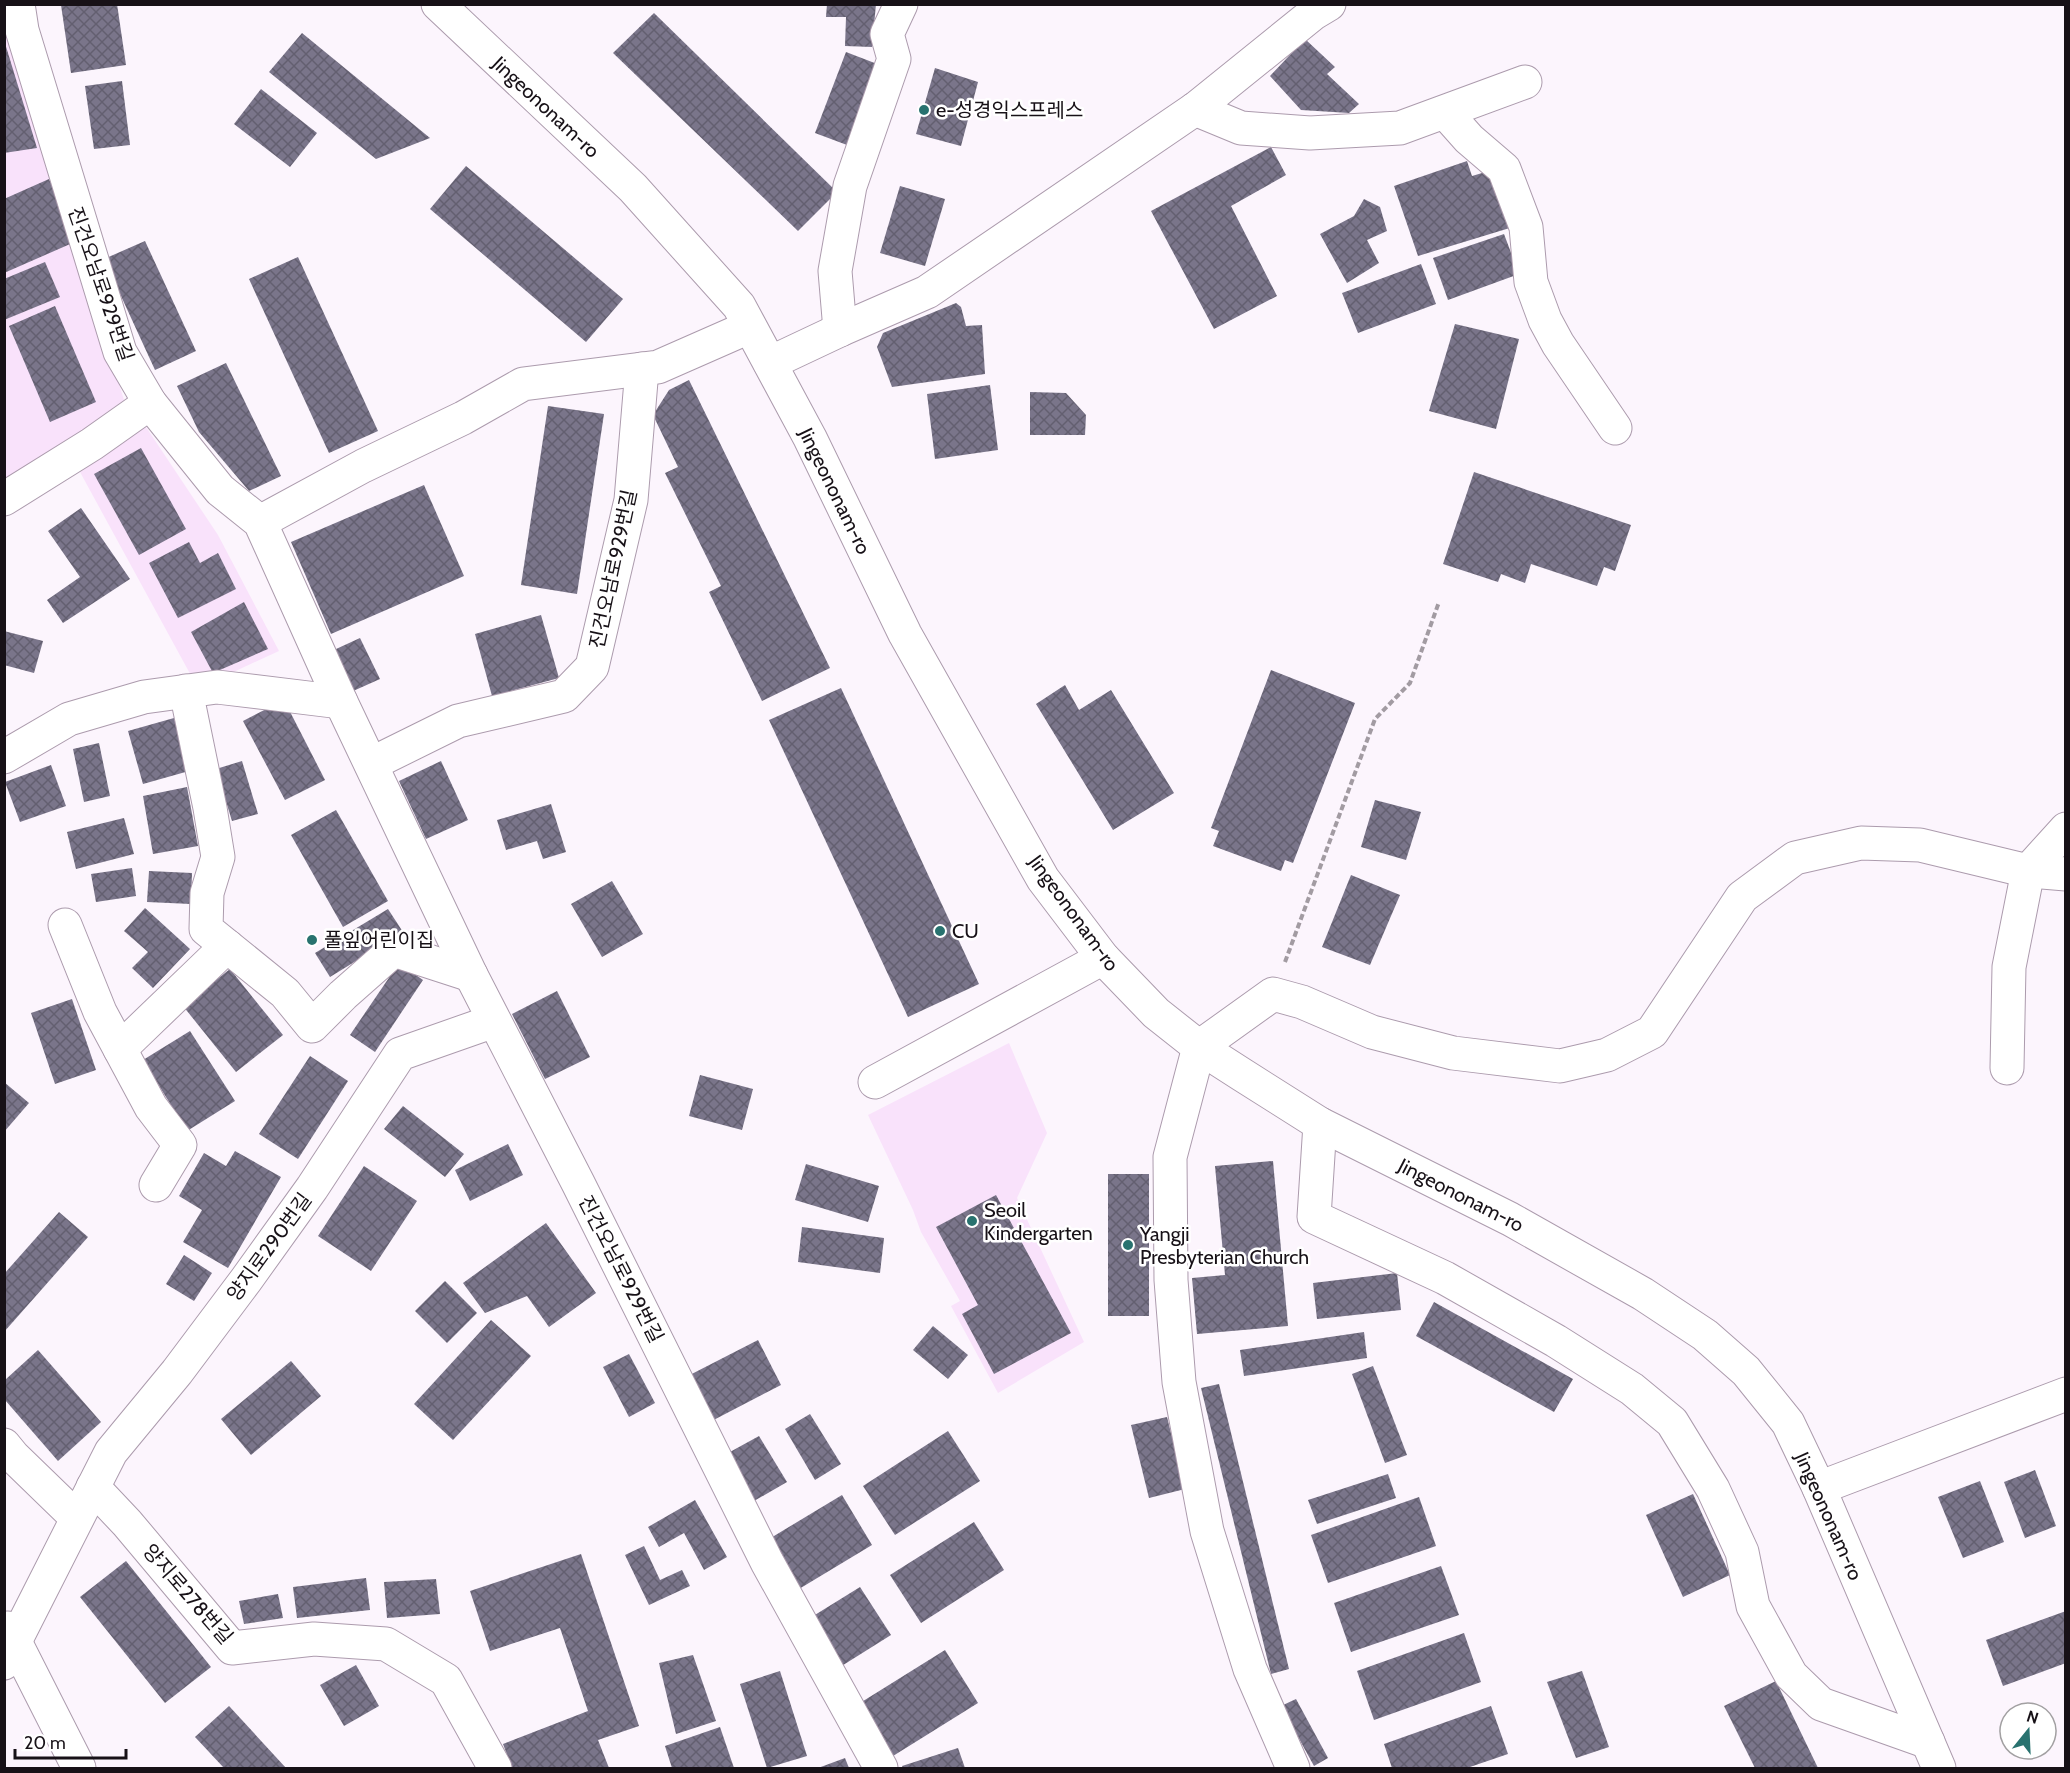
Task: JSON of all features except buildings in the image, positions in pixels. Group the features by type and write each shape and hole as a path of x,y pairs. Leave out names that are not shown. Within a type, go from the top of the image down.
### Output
{"main road":[{"name":"진건오남로929번길","path":"18,4 26,41 120,352 150,403 220,490 260,522 341,702 471,975 578,1183 767,1562 881,1768"},
{"name":"Jingeononam-ro","path":"438,4 633,188 739,306 815,448 905,634 1043,879 1103,958 1156,1013 1199,1047 1320,1124 1510,1219 1643,1294 1706,1335 1746,1371 1788,1423 1819,1488 1933,1755"},
{"path":"840,330 836,271 850,186 894,59 887,34 901,4"},
{"path":"770,363 927,292 1195,109 1314,13 1329,4"},
{"path":"1195,109 1242,128 1310,133 1400,128 1526,82"},
{"path":"1445,112 1469,139 1504,169 1526,227 1531,282 1545,320 1558,344 1615,428"},
{"path":"260,522 363,466 463,418 523,384 658,367 749,327"},
{"name":"진건오남로929번길","path":"371,764 458,722 564,696 592,667 631,500 642,369"},
{"path":"4,500 92,444 150,403"},
{"path":"4,757 69,719 144,698 186,691 217,687 341,702"},
{"path":"186,691 218,857 207,892 206,929 285,993 312,1026 343,994 394,950 471,975"},
{"path":"2007,1068 2009,967 2028,871 2066,829"},
{"path":"1293,1768 1250,1669 1207,1531 1179,1382 1171,1280 1170,1157 1199,1047 1273,994 1302,1002 1372,1032 1453,1053 1560,1066 1607,1055 1652,1032 1742,897 1795,858 1861,843 1920,846 2028,871 2066,874"},
{"path":"65,925 100,1012 151,1107 180,1145 156,1185"},
{"path":"120,1048 227,946"},
{"path":"875,1082 1103,958"},
{"name":"양지로290번길","path":"79,1768 8,1641 111,1452 177,1371 279,1234 400,1054 494,1021"},
{"path":"1320,1124 1314,1217 1445,1278 1556,1341 1632,1389 1672,1422 1713,1489 1742,1552 1754,1606 1791,1674 1821,1704 1933,1755"},
{"path":"1819,1488 2066,1394"},
{"path":"4,1444 13,1456 77,1518"},
{"name":"양지로278번길","path":"93,1487 127,1523 232,1648 314,1639 386,1644 446,1680 495,1768"}],"path":[{"path":"1273,994 1375,719 1410,683 1439,602"}],"shaded area":[{"path":"4,13 124,400 28,470 5,479"},
{"path":"142,421 218,535 279,651 227,675 194,681 80,472"},
{"name":"Seoil Kindergarten","path":"1009,1043 1047,1133 1017,1198 1084,1342 998,1393 951,1306 960,1301 921,1232 868,1115"}],"place":[{"name":"e-성경익스프레스","path":"924,110"},
{"name":"CU","path":"940,931"},
{"name":"풀잎어린이집","path":"312,940"},
{"name":"Seoil Kindergarten","path":"972,1221"},
{"name":"Yangji Presbyterian Church","path":"1128,1245"}]}
